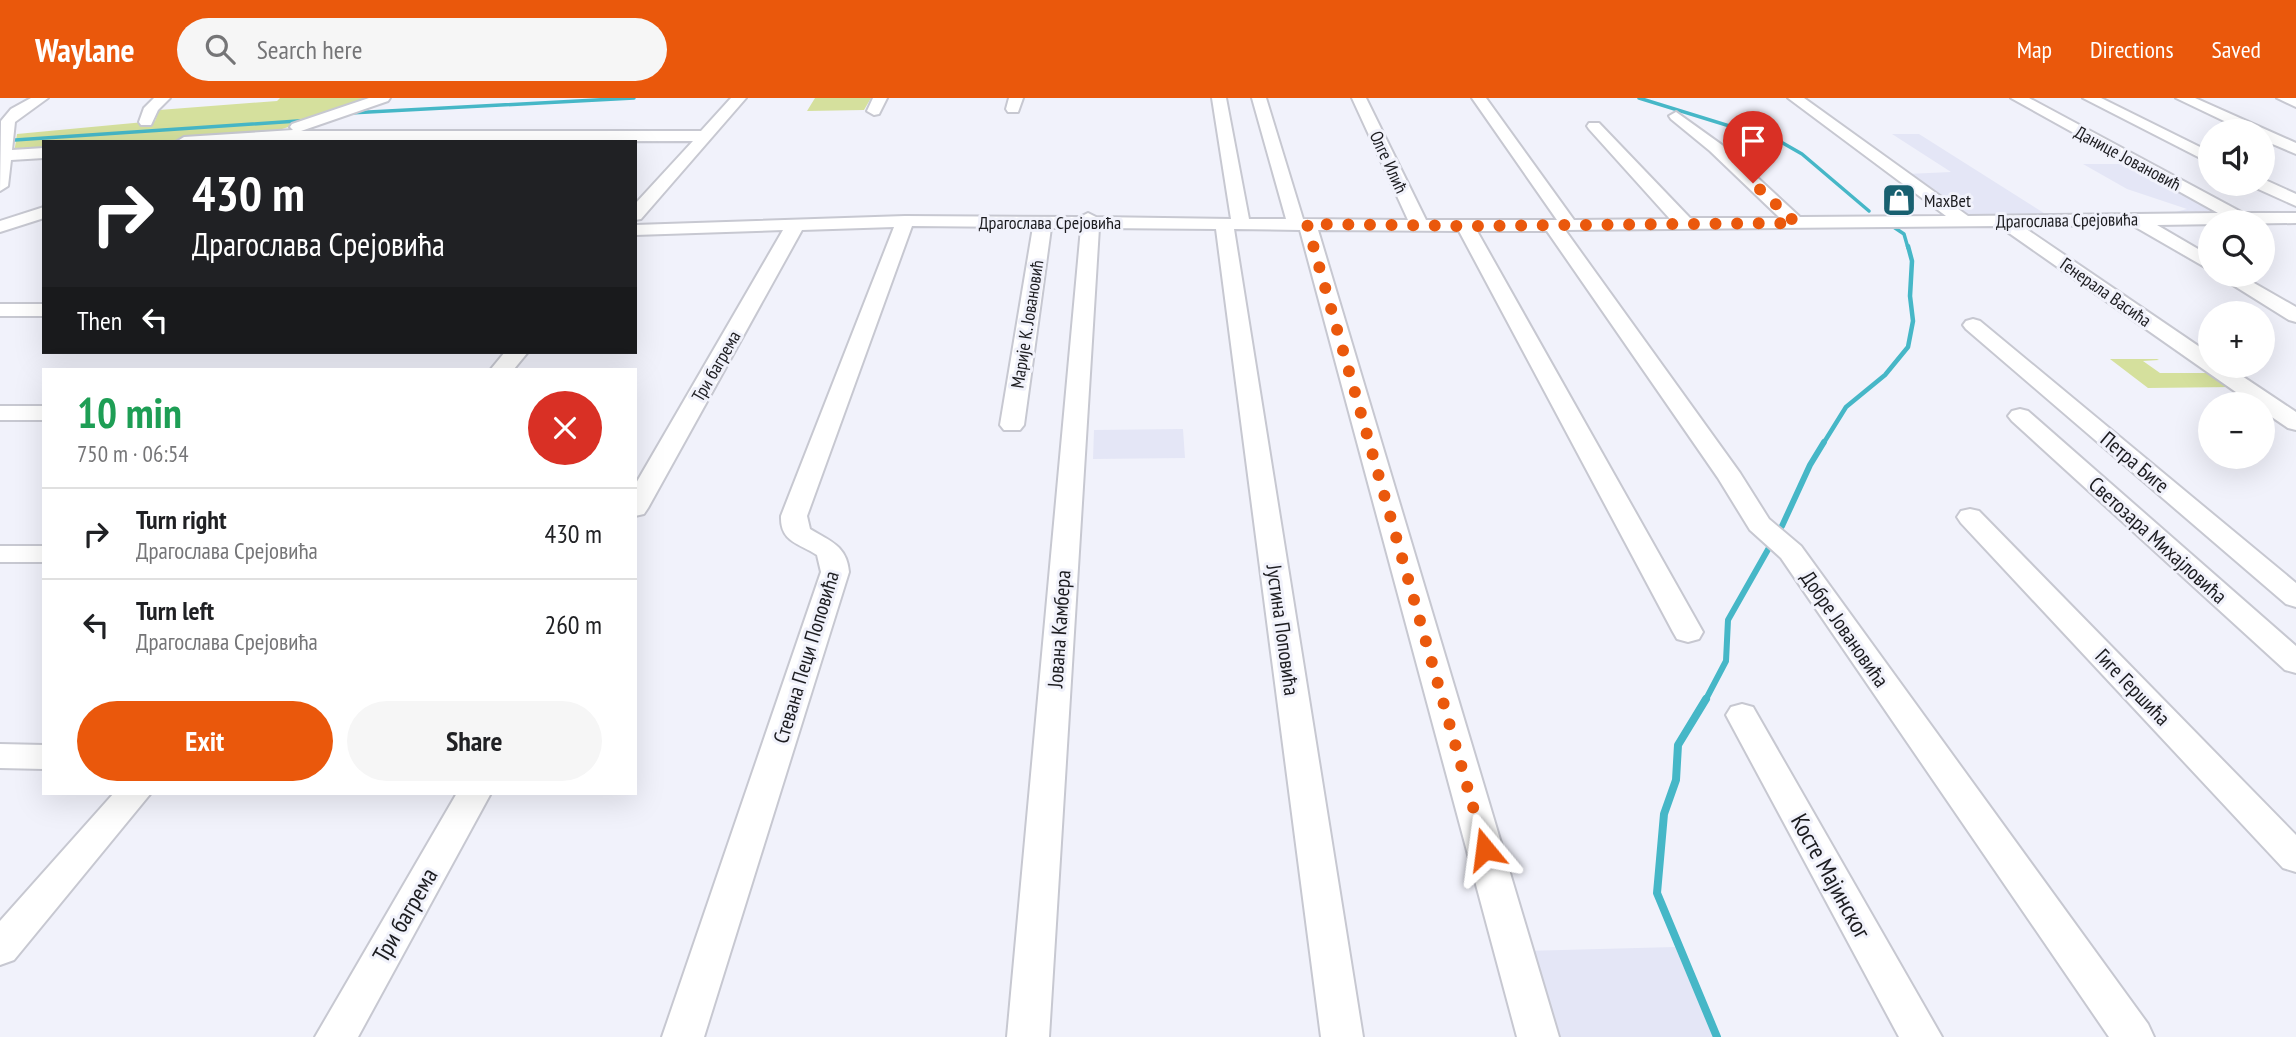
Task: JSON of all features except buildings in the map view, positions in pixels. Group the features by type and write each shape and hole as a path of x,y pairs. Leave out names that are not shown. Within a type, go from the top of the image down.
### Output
{"street":[{"path":"0,186 8,121 11,115 41,98"},
{"path":"146,122 151,108 163,98"},
{"path":"256,140 383,98"},
{"path":"637,213 739,98"},
{"name":"Јустина Поповића","path":"1219,98 1233,224 1342,1037"},
{"path":"1259,98 1302,224 1538,1037"},
{"name":"Олге Илић","path":"1359,98 1419,225"},
{"name":"Добре Јовановића","path":"1479,98 1759,524 1791,552 2133,1037"},
{"path":"1795,98 1964,221"},
{"name":"Данице Јовановић","path":"2018,98 2224,210"},
{"path":"2090,98 2198,152"},
{"path":"2183,98 2230,119"},
{"path":"2284,98 2296,103"},
{"path":"1676,116 1716,148 1796,223"},
{"path":"1594,126 1686,225"},
{"path":"209,140 270,135 562,139 706,136"},
{"path":"2275,139 2296,149"},
{"path":"4,148 42,153"},
{"path":"2275,190 2296,201"},
{"path":"0,228 42,213"},
{"name":"Драгослава Срејовића","path":"637,230 905,221 1089,220 1233,224 1562,226 2198,218"},
{"name":"Драгослава Срејовића","path":"2275,218 2296,218"},
{"path":"2134,219 2198,257"},
{"name":"Јована Камбера","path":"1028,1037 1089,220"},
{"name":"Генерала Васића","path":"2002,220 2198,356"},
{"name":"Стевана Пеци Поповића","path":"683,1037 835,572 836,560 831,551 802,538 794,528 794,516 905,221"},
{"name":"Марије К. Јовановић","path":"1012,425 1043,222"},
{"name":"Три багрема","path":"637,504 796,224"},
{"path":"1465,226 1688,632"},
{"path":"2275,226 2296,236"},
{"path":"0,228 42,230"},
{"path":"2247,287 2296,316"},
{"path":"0,310 42,310"},
{"name":"Петра Биге","path":"1973,325 2296,598"},
{"path":"503,368 515,354"},
{"name":"Генерала Васића","path":"2230,378 2296,424"},
{"path":"0,413 42,413"},
{"name":"Светозара Михајловића","path":"2020,416 2296,663"},
{"name":"Гиге Гершића","path":"1970,517 2296,858"},
{"path":"0,554 42,554"},
{"name":"Косте Мајинског","path":"1742,715 1921,1037"},
{"path":"0,756 42,757"},
{"path":"0,948 132,795"},
{"name":"Три багрема","path":"336,1037 473,795"}],"shaded area":[{"path":"1892,134 1919,134 2050,217 1972,218 1907,174 1951,172"},
{"path":"2083,164 2140,164 2225,210 2198,210 2198,215 2160,216 2187,209 2127,189"},
{"path":"1183,429 1185,458 1093,459 1094,430"},
{"path":"1675,947 1714,1037 1551,1037 1524,951"}],"green space":[{"path":"280,98 376,98 267,134 188,140 42,140 42,151 14,153 17,134 155,121 159,110 277,101"},
{"path":"815,98 871,98 864,110 807,111"},
{"path":"2110,359 2157,359 2159,360 2143,361 2160,373 2198,373 2198,378 2220,378 2233,387 2148,388"}],"waterway":[{"path":"350,113 634,98"},
{"path":"1639,98 1781,142 1802,154 1869,211"},
{"path":"0,141 312,120"},
{"path":"1892,226 1904,234 1908,248"},
{"path":"1823,444 1846,407 1885,375 1908,347 1913,321 1910,296 1912,261 1908,246"},
{"path":"1782,526 1810,465 1824,442"},
{"path":"1705,701 1726,661 1728,620 1770,546"},
{"path":"1706,699 1678,745 1676,780 1664,814 1657,893 1717,1037"}],"place":[{"name":"MaxBet","path":"1899,200"}],"route":[{"path":"1485,849 1307,224 1465,226 1796,223 1753,183"}]}
